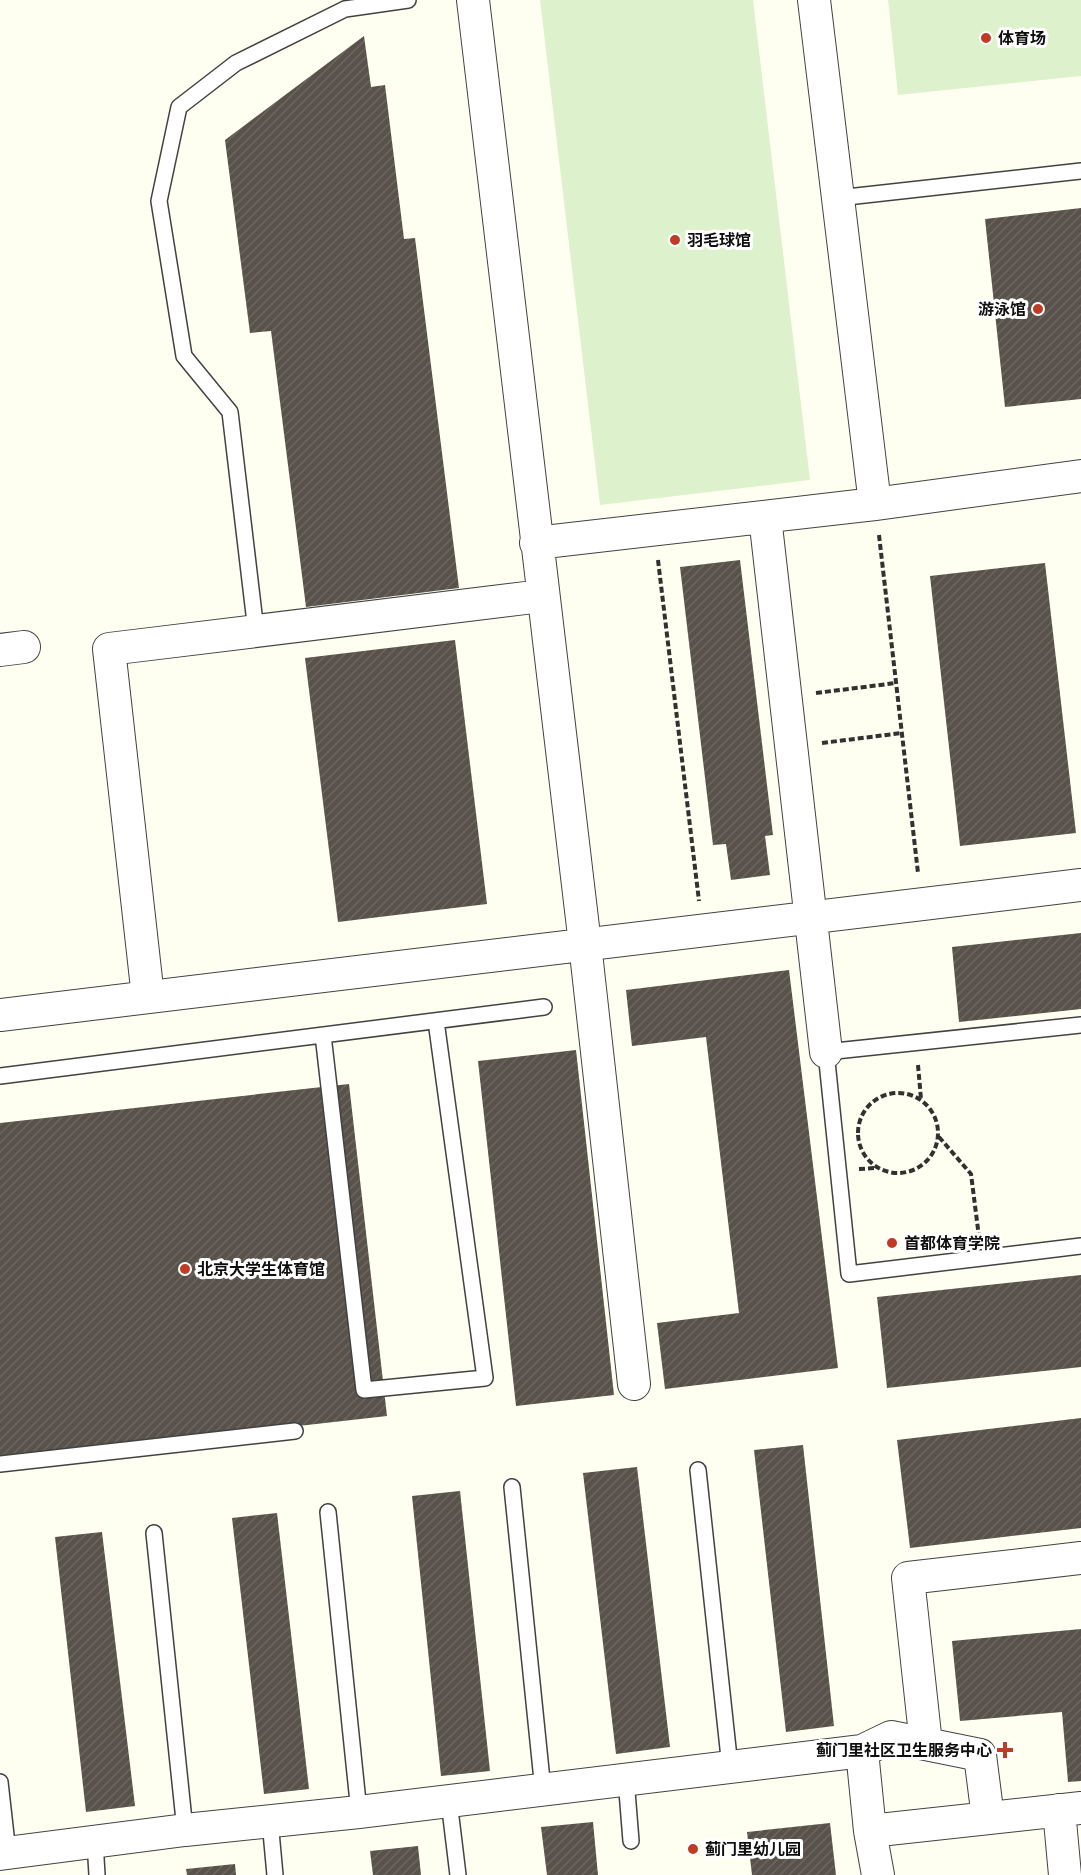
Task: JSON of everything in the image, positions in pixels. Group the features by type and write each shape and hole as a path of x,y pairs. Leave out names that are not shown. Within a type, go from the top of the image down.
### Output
{"street":[{"path":"473,0 585,944 634,1384"},
{"path":"814,0 875,504"},
{"path":"536,543 765,518 1081,476"},
{"path":"765,518 826,1052"},
{"path":"148,997 109,649 542,596"},
{"path":"0,1015 1081,885"},
{"path":"926,1744 908,1578 1081,1558"},
{"path":"4,1853 862,1751 891,1737 980,1755 988,1818"},
{"path":"862,1751 870,1831 878,1875"},
{"path":"870,1831 1070,1809 1065,1875"}],"lane":[{"path":"256,631 230,412 184,356 159,201 179,107 236,63 345,9 408,0"},
{"path":"838,198 1081,171"},
{"path":"0,1076 544,1007"},
{"path":"322,1035 364,1390 485,1378 436,1021"},
{"path":"1081,1025 826,1052 849,1274 1081,1246"},
{"path":"0,1464 296,1431"},
{"path":"698,1470 729,1767"},
{"path":"512,1487 543,1790"},
{"path":"328,1512 359,1812"},
{"path":"154,1533 185,1830"},
{"path":"626,1779 631,1841"},
{"path":"0,1782 4,1853"},
{"path":"449,1801 459,1875"},
{"path":"270,1821 275,1875"},
{"path":"94,1841 98,1875"}],"path":[{"path":"875,504 922,904"},
{"path":"654,530 702,930"},
{"path":"786,697 896,683"},
{"path":"792,747 902,733"},
{"path":"915,1042 921,1100"},
{"path":"897,1093 921,1100 931,1110 937,1123 938,1137 935,1150 927,1162 915,1170 902,1174 888,1173 876,1167 860,1148 859,1123 864,1111 884,1096 897,1093"},
{"path":"938,1137 971,1174 982,1258"}],"green space":[{"name":"羽毛球馆","path":"540,0 753,0 810,480 600,505"},
{"name":"体育场","path":"888,0 1081,0 1081,76 898,95"}],"building":[{"path":"364,36 371,87 385,85 404,239 415,238 459,588 306,607 271,331 250,333 225,140"},
{"name":"游泳馆","path":"1081,208 1081,399 1005,407 985,219"},
{"path":"740,560 773,835 765,836 770,875 731,880 726,844 713,845 680,567"},
{"path":"1045,563 1076,833 960,846 930,576"},
{"path":"455,640 487,904 338,922 305,658"},
{"path":"1081,933 1081,1009 959,1022 952,947"},
{"path":"789,970 838,1368 665,1389 657,1323 739,1313 706,1037 632,1046 626,990"},
{"path":"576,1050 614,1395 516,1406 478,1061"},
{"name":"北京大学生体育馆","path":"349,1084 387,1416 0,1460 0,1123"},
{"path":"1081,1275 1081,1367 887,1388 877,1297"},
{"path":"1081,1418 1081,1528 910,1548 897,1440"},
{"path":"803,1445 834,1726 786,1732 754,1450"},
{"path":"637,1467 670,1747 616,1754 583,1473"},
{"path":"460,1491 490,1771 441,1776 412,1496"},
{"path":"277,1513 309,1789 264,1794 232,1518"},
{"path":"102,1532 135,1806 86,1812 55,1537"},
{"path":"1081,1629 1081,1781 1068,1782 1062,1712 960,1721 952,1641"},
{"path":"593,1822 598,1875 547,1875 541,1827"},
{"path":"830,1823 836,1875 752,1875 747,1832"},
{"path":"418,1846 421,1875 373,1875 370,1851"},
{"path":"235,1864 236,1875 187,1875 186,1869"}],"place":[{"name":"体育场","path":"986,38"},
{"name":"羽毛球馆","path":"675,240"},
{"name":"游泳馆","path":"1038,309"},
{"name":"首都体育学院","path":"892,1243"},
{"name":"北京大学生体育馆","path":"185,1269"},
{"name":"蓟门里社区卫生服务中心","path":"1005,1750"},
{"name":"蓟门里幼儿园","path":"693,1849"}]}
